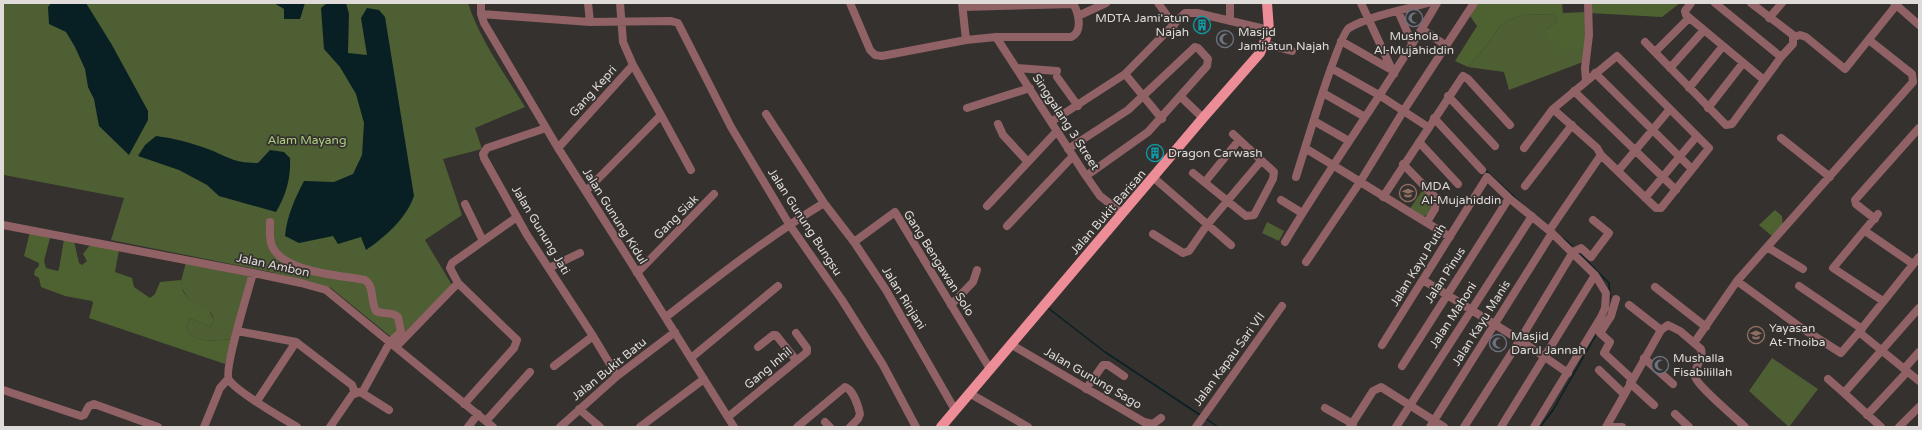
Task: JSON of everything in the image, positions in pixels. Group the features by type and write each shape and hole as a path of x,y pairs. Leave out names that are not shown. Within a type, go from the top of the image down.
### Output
{"main road":[{"name":"Jalan Bukit Barisan","path":"941,427 1012,345 1122,213 1154,178 1203,118 1253,63 1265,44 1269,30 1267,3"}],"street":[{"path":"481,3 481,14 590,22 620,22"},
{"path":"588,3 590,22"},
{"name":"Gang Kepri","path":"558,148 632,65 623,42 620,22 620,3"},
{"path":"850,3 870,50 875,55 889,55 966,40 996,37 1071,37 1078,31 1078,16 1073,3 963,5 966,40"},
{"path":"1078,16 1106,3"},
{"path":"1158,3 1174,25"},
{"path":"1230,3 1230,21"},
{"path":"1361,3 1392,72"},
{"path":"1296,177 1304,148 1341,41 1348,29 1368,20 1428,3"},
{"path":"1285,242 1302,212 1334,166 1392,72 1422,29 1437,3"},
{"path":"1306,262 1360,182 1404,110 1474,3"},
{"path":"1586,81 1585,68 1589,35 1588,3"},
{"path":"1691,3 1685,12 1689,18 1764,80"},
{"path":"1715,3 1782,57"},
{"path":"1645,42 1724,125 1730,125 1793,44 1793,34 1751,3"},
{"path":"1770,18 1782,3"},
{"path":"1794,37 1800,35 1806,37 1846,69 1896,4 1919,25"},
{"path":"1398,11 1412,43"},
{"path":"1051,122 1126,74 1186,13 1197,13 1269,30"},
{"name":"Jalan Gunung Kidul","path":"481,14 484,23 558,148 666,317 733,427"},
{"path":"1655,52 1689,18"},
{"name":"Jalan Gunung Bungsu","path":"620,22 674,21 680,27 731,127 789,224 862,331 883,365 916,427"},
{"path":"1422,29 1446,45"},
{"path":"1670,68 1704,30"},
{"name":"Singgalang 3 Street","path":"996,37 1100,196 1122,213"},
{"path":"1694,343 1737,281 1913,82 1916,75 1869,40"},
{"path":"1341,41 1392,72"},
{"path":"1265,44 1292,51"},
{"path":"1689,88 1723,46"},
{"path":"1007,226 1070,152 1143,97 1197,47 1208,59 1208,64 1181,97 1162,119 1135,143 1086,176"},
{"path":"1524,148 1553,109 1617,56 1709,148 1661,208 1654,207 1601,155 1597,148 1553,109"},
{"path":"1708,108 1743,63"},
{"path":"632,65 691,170"},
{"path":"1017,68 1057,74 1078,106"},
{"path":"1332,68 1379,94 1428,127"},
{"path":"1596,73 1692,169"},
{"path":"1126,74 1162,119"},
{"path":"1383,197 1459,79 1464,76 1510,125"},
{"path":"967,108 1030,88"},
{"path":"1574,91 1676,190"},
{"path":"1323,93 1365,117"},
{"path":"1448,96 1495,146"},
{"path":"1181,97 1203,118"},
{"path":"1618,171 1670,109"},
{"name":"Jalan Rinjani","path":"766,114 824,203 854,242 904,320 955,410"},
{"path":"586,191 661,115"},
{"path":"1434,118 1482,170"},
{"path":"1314,121 1349,141"},
{"path":"998,124 1003,135 1027,161"},
{"path":"1525,186 1572,125"},
{"name":"Jalan Gunung Jati","path":"546,128 487,148 484,154 517,217 617,376"},
{"path":"1883,301 1833,268 1877,216 1856,204 1855,200 1919,128"},
{"path":"987,206 1027,161 1057,131"},
{"path":"1193,173 1246,216 1254,215 1274,175 1273,169 1233,134"},
{"path":"1645,198 1697,136"},
{"path":"1781,138 1830,177"},
{"path":"1205,182 1239,140"},
{"path":"1419,142 1458,184"},
{"path":"1304,148 1450,237"},
{"name":"Jalan Kayu Manis","path":"1432,424 1552,230 1601,155"},
{"path":"1153,234 1183,253 1189,251 1206,225 1228,201 1261,160"},
{"path":"1403,164 1436,198 1435,209 1427,222"},
{"path":"1154,178 1206,225 1231,245"},
{"name":"Jalan Kayu Putih","path":"1382,345 1486,178 1509,198"},
{"name":"Gang Siak","path":"637,273 714,194"},
{"path":"1509,198 1552,230 1595,274 1606,293 1605,308 1601,318 1534,427"},
{"name":"Jalan Pinus","path":"1402,366 1509,198"},
{"path":"1281,200 1302,212"},
{"path":"666,317 730,267 789,224 824,203"},
{"path":"465,204 483,241"},
{"name":"Gang Bengawan Solo","path":"854,242 895,212 990,369"},
{"name":"Jalan Mahoni","path":"1396,427 1532,216"},
{"path":"464,404 514,348 517,340 458,283 450,268 452,262 517,217"},
{"path":"1464,427 1520,340 1573,252 1581,248 1591,257 1609,233 1593,220"},
{"path":"270,222 273,248 279,256 289,262 310,270 367,281 371,290 376,311 385,314 394,314 398,317 400,332 393,345 358,393 330,427"},
{"name":"Jalan Ambon","path":"3,225 253,273 302,283 326,290 493,427"},
{"path":"1864,231 1913,264"},
{"path":"1767,247 1803,269"},
{"path":"549,268 580,253"},
{"path":"1737,281 1838,352 1842,352 1919,257"},
{"path":"951,305 973,282 977,270"},
{"path":"253,273 237,331 227,374 228,379 239,390 297,427"},
{"path":"1501,427 1595,274"},
{"path":"1423,280 1545,356 1568,373"},
{"path":"393,345 458,283"},
{"path":"691,358 778,286"},
{"path":"1799,286 1860,330 1882,352 1919,382"},
{"path":"1655,287 1706,327"},
{"path":"1616,299 1611,316 1600,333 1610,342 1604,353 1654,405"},
{"path":"1629,305 1661,330"},
{"name":"Jalan Kapau Sari VII","path":"1196,427 1282,306"},
{"path":"1844,393 1882,352 1919,308"},
{"path":"1622,427 1606,427 1661,330 1666,325 1670,325 1702,351 1702,358 1695,374 1697,381 1745,427"},
{"path":"237,331 296,342 352,385 358,393 389,410"},
{"name":"Jalan Bukit Batu","path":"560,427 578,409 617,376 675,332"},
{"name":"Gang Inhil","path":"728,417 807,349 796,333"},
{"path":"758,347 773,335 776,335 796,360"},
{"path":"554,366 593,336"},
{"path":"257,401 296,342"},
{"name":"Jalan Gunung Sago","path":"1012,345 1148,424 1155,423 1161,418"},
{"path":"1867,415 1905,371 1919,352"},
{"path":"1644,358 1673,384"},
{"path":"1086,389 1105,364 1124,376"},
{"path":"1600,370 1624,394"},
{"path":"486,421 530,372"},
{"path":"204,427 220,388 228,379"},
{"path":"640,427 704,379"},
{"path":"1828,380 1881,427"},
{"path":"798,427 843,388 848,388 860,414 858,419 850,427"},
{"path":"1325,408 1352,425 1373,391 1378,388 1384,388 1410,404 1432,424 1444,427"},
{"path":"3,390 81,416 84,415 89,406 94,404 158,427"},
{"path":"969,393 1028,427"},
{"path":"1900,427 1919,407"},
{"path":"578,409 600,427"},
{"path":"468,427 478,414"},
{"path":"1675,414 1689,427"}],"green space":[{"name":"Alam Mayang","path":"3,3 468,3 486,43 525,107 475,128 482,149 443,159 462,215 425,240 452,285 396,341 331,288 271,272 111,240 124,198 4,175"},
{"path":"1478,3 1562,3 1563,13 1586,12 1586,47 1563,52 1553,40 1547,40 1546,29 1557,22 1554,14 1521,15 1500,26 1491,40 1468,67 1455,61 1477,26 1470,16"},
{"path":"1589,3 1680,3 1662,17 1589,13"},
{"path":"1554,14 1557,22 1546,29 1552,39 1586,47 1583,62 1509,90 1504,72 1468,67 1491,40 1500,26 1509,20 1521,15"},
{"path":"1424,188 1435,203 1427,215 1422,217 1409,210"},
{"path":"1775,210 1782,216 1783,227 1773,237 1759,225"},
{"path":"1267,222 1284,231 1279,241 1262,233"},
{"path":"30,232 50,238 44,261 46,268 58,271 64,239 74,241 79,263 82,265 87,261 83,254 90,245 119,250 115,272 132,278 134,287 150,298 155,294 160,282 181,280 183,291 188,298 209,310 214,320 210,327 190,318 186,329 190,334 201,339 213,341 231,339 225,364 89,318 93,303 92,301 65,296 41,287 39,278 34,275 39,263 24,256"},
{"path":"186,262 250,275 231,339 213,341 201,339 190,334 186,329 190,318 210,327 214,320 211,312 191,301 180,285"},
{"path":"1772,358 1818,389 1789,427 1749,391"}],"water":[{"path":"51,3 86,3 112,45 148,111 148,120 129,155 99,126 94,99 88,87 85,69 75,47 66,32 49,24 48,7"},
{"path":"274,3 305,3 300,19 284,19 284,9"},
{"path":"327,3 346,3 349,14 348,53 367,55 361,18 367,8 379,10 385,17 414,196 406,212 394,227 366,250 361,237 338,244 333,236 299,243 285,236 292,207 304,181 334,182 353,174 362,155 364,123 356,94 340,67 324,49 321,8"},
{"path":"156,136 189,143 232,159 250,163 258,163 270,150 284,152 290,158 290,172 283,199 276,212 219,196 207,185 179,170 138,156 145,145"}],"waterway":[{"path":"1485,170 1522,204"},
{"path":"1563,238 1572,246"},
{"path":"1579,253 1609,283 1610,298"},
{"path":"1048,308 1105,352 1200,415"},
{"path":"1540,427 1553,410 1597,333"},
{"path":"1205,418 1218,427"}],"place":[{"name":"Mushola Al-Mujahiddin","path":"1414,18"},
{"name":"MDTA Jami'atun Najah","path":"1202,25"},
{"name":"Masjid Jami'atun Najah","path":"1225,39"},
{"name":"Dragon Carwash","path":"1155,153"},
{"name":"MDA Al-Mujahiddin","path":"1408,193"},
{"name":"Yayasan At-Thoiba","path":"1756,335"},
{"name":"Masjid Darul Jannah","path":"1498,343"},
{"name":"Mushalla Fisabilillah","path":"1660,365"}]}
